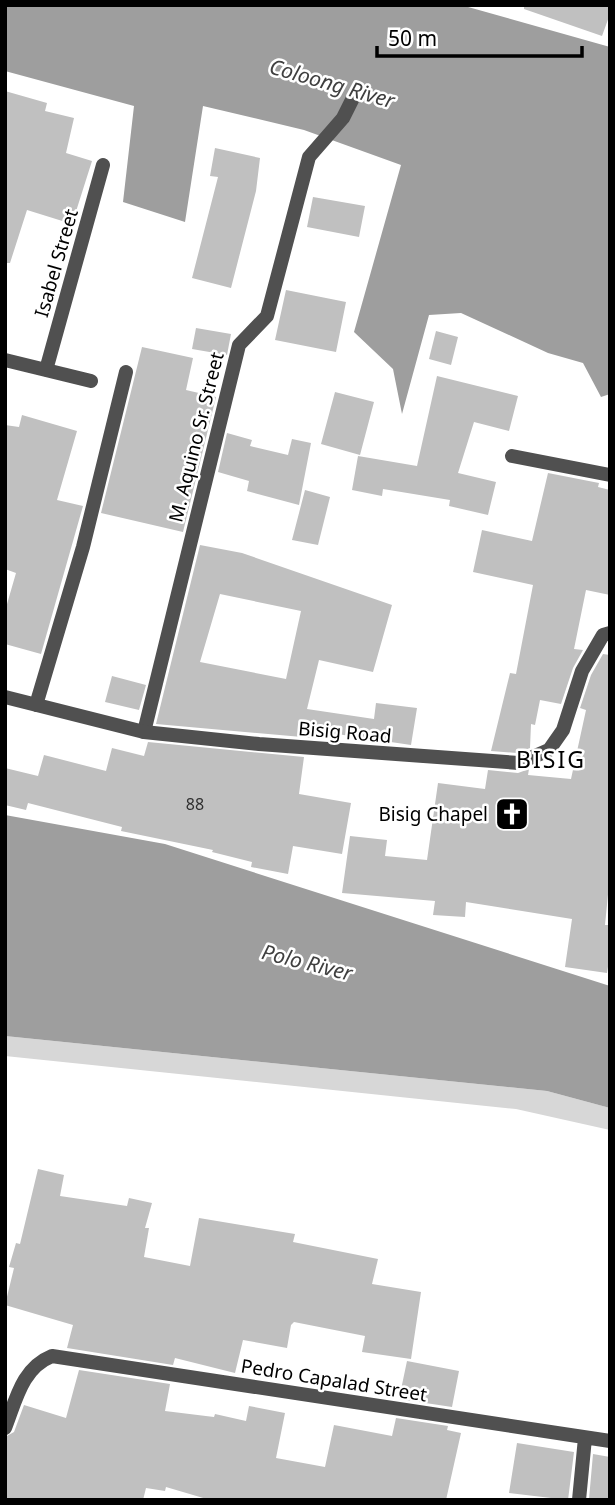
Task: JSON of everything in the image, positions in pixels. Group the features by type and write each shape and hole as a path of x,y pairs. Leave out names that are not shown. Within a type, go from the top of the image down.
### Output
{"street":[{"name":"M. Aquino Sr. Street","path":"144,732 239,345 267,316 309,157 343,118 354,96"},
{"name":"Isabel Street","path":"46,370 103,165"},
{"path":"5,360 91,381"},
{"path":"36,705 83,547 126,372"},
{"path":"512,456 610,475"},
{"name":"Bisig Road","path":"5,697 144,732 325,750 519,763 549,750 563,730 582,671 603,635 610,633"},
{"name":"Pedro Capalad Street","path":"5,1428 26,1376 37,1362 52,1356 610,1441"},
{"path":"579,1500 585,1438"}],"shaded area":[{"path":"5,1036 547,1091 610,1108 610,1130 516,1109 5,1056"}],"water":[{"name":"Coloong River","path":"5,5 461,5 610,47 610,394 601,397 583,363 548,353 461,313 429,315 402,414 393,369 354,332 401,165 304,130 203,106 185,222 123,202 134,106 5,71"},
{"name":"Polo River","path":"5,815 165,844 610,986 610,1108 547,1091 5,1036"}],"building":[{"path":"524,5 610,5 610,14 602,36 524,9"},
{"path":"5,91 47,103 45,111 74,118 66,153 92,161 72,224 27,210 10,263 5,263"},
{"path":"215,148 260,158 256,191 231,288 192,278 218,177 210,176"},
{"path":"313,197 365,206 359,237 307,227"},
{"path":"286,290 346,302 336,352 275,340"},
{"path":"196,328 231,334 227,355 192,349"},
{"path":"436,331 458,337 451,365 429,359"},
{"path":"142,347 193,358 186,390 216,397 183,532 101,513"},
{"path":"437,376 518,396 509,431 474,422 458,473 496,482 488,515 449,506 450,500 383,489 382,496 352,490 358,456 417,466"},
{"path":"335,392 374,402 360,455 321,444"},
{"path":"22,415 77,431 57,500 83,506 41,654 5,644 5,611 16,573 5,569 5,425 19,427"},
{"path":"227,433 252,440 250,446 288,455 292,439 311,443 299,505 247,491 249,481 218,472"},
{"path":"548,473 599,483 598,487 610,490 610,595 586,590 574,649 583,650 573,668 561,704 540,700 535,725 531,724 530,748 517,753 491,751 510,673 516,674 533,585 473,572 482,530 532,541"},
{"path":"305,490 330,497 318,545 292,540"},
{"path":"200,545 242,553 392,605 373,672 319,660 307,709 374,719 376,703 417,708 411,745 337,734 336,740 156,724","holes":["220,594 301,611 286,679 200,662"]},
{"path":"603,654 610,655 610,874 605,925 610,925 610,954 607,973 565,967 572,919 466,902 465,917 433,915 435,901 342,893 350,836 387,840 385,856 427,860 438,783 485,789 488,770 518,773 529,769 528,775 571,779 586,710 580,708 591,675"},
{"path":"112,676 146,685 139,710 105,702"},
{"path":"148,742 304,757 299,794 351,803 342,854 293,846 288,874 251,867 252,862 212,852 213,850 121,831 122,827 28,803 26,810 5,805 5,768 38,776 44,755 106,771 112,748 144,756"},
{"path":"38,1169 64,1175 60,1196 127,1206 129,1198 152,1203 145,1228 149,1228 144,1257 190,1266 199,1218 295,1234 293,1242 378,1259 372,1284 421,1292 411,1359 362,1352 365,1336 294,1322 291,1325 287,1348 243,1340 235,1373 175,1358 173,1365 67,1348 73,1325 5,1305 14,1268 9,1267 16,1243 20,1244"},
{"path":"407,1361 459,1371 452,1407 399,1399"},
{"path":"79,1370 170,1384 165,1411 214,1417 215,1414 246,1421 249,1406 285,1413 276,1458 325,1467 334,1425 392,1436 396,1418 448,1426 447,1430 461,1433 446,1500 210,1500 166,1487 165,1491 146,1488 143,1500 5,1500 5,1437 14,1432 24,1405 66,1418"},
{"path":"517,1443 574,1452 568,1500 509,1493"},
{"path":"593,1454 610,1457 610,1500 589,1499"}],"place":[{"name":"Bisig Chapel","path":"512,814"}],"district":[{"name":"BISIG","path":"551,760"}]}
